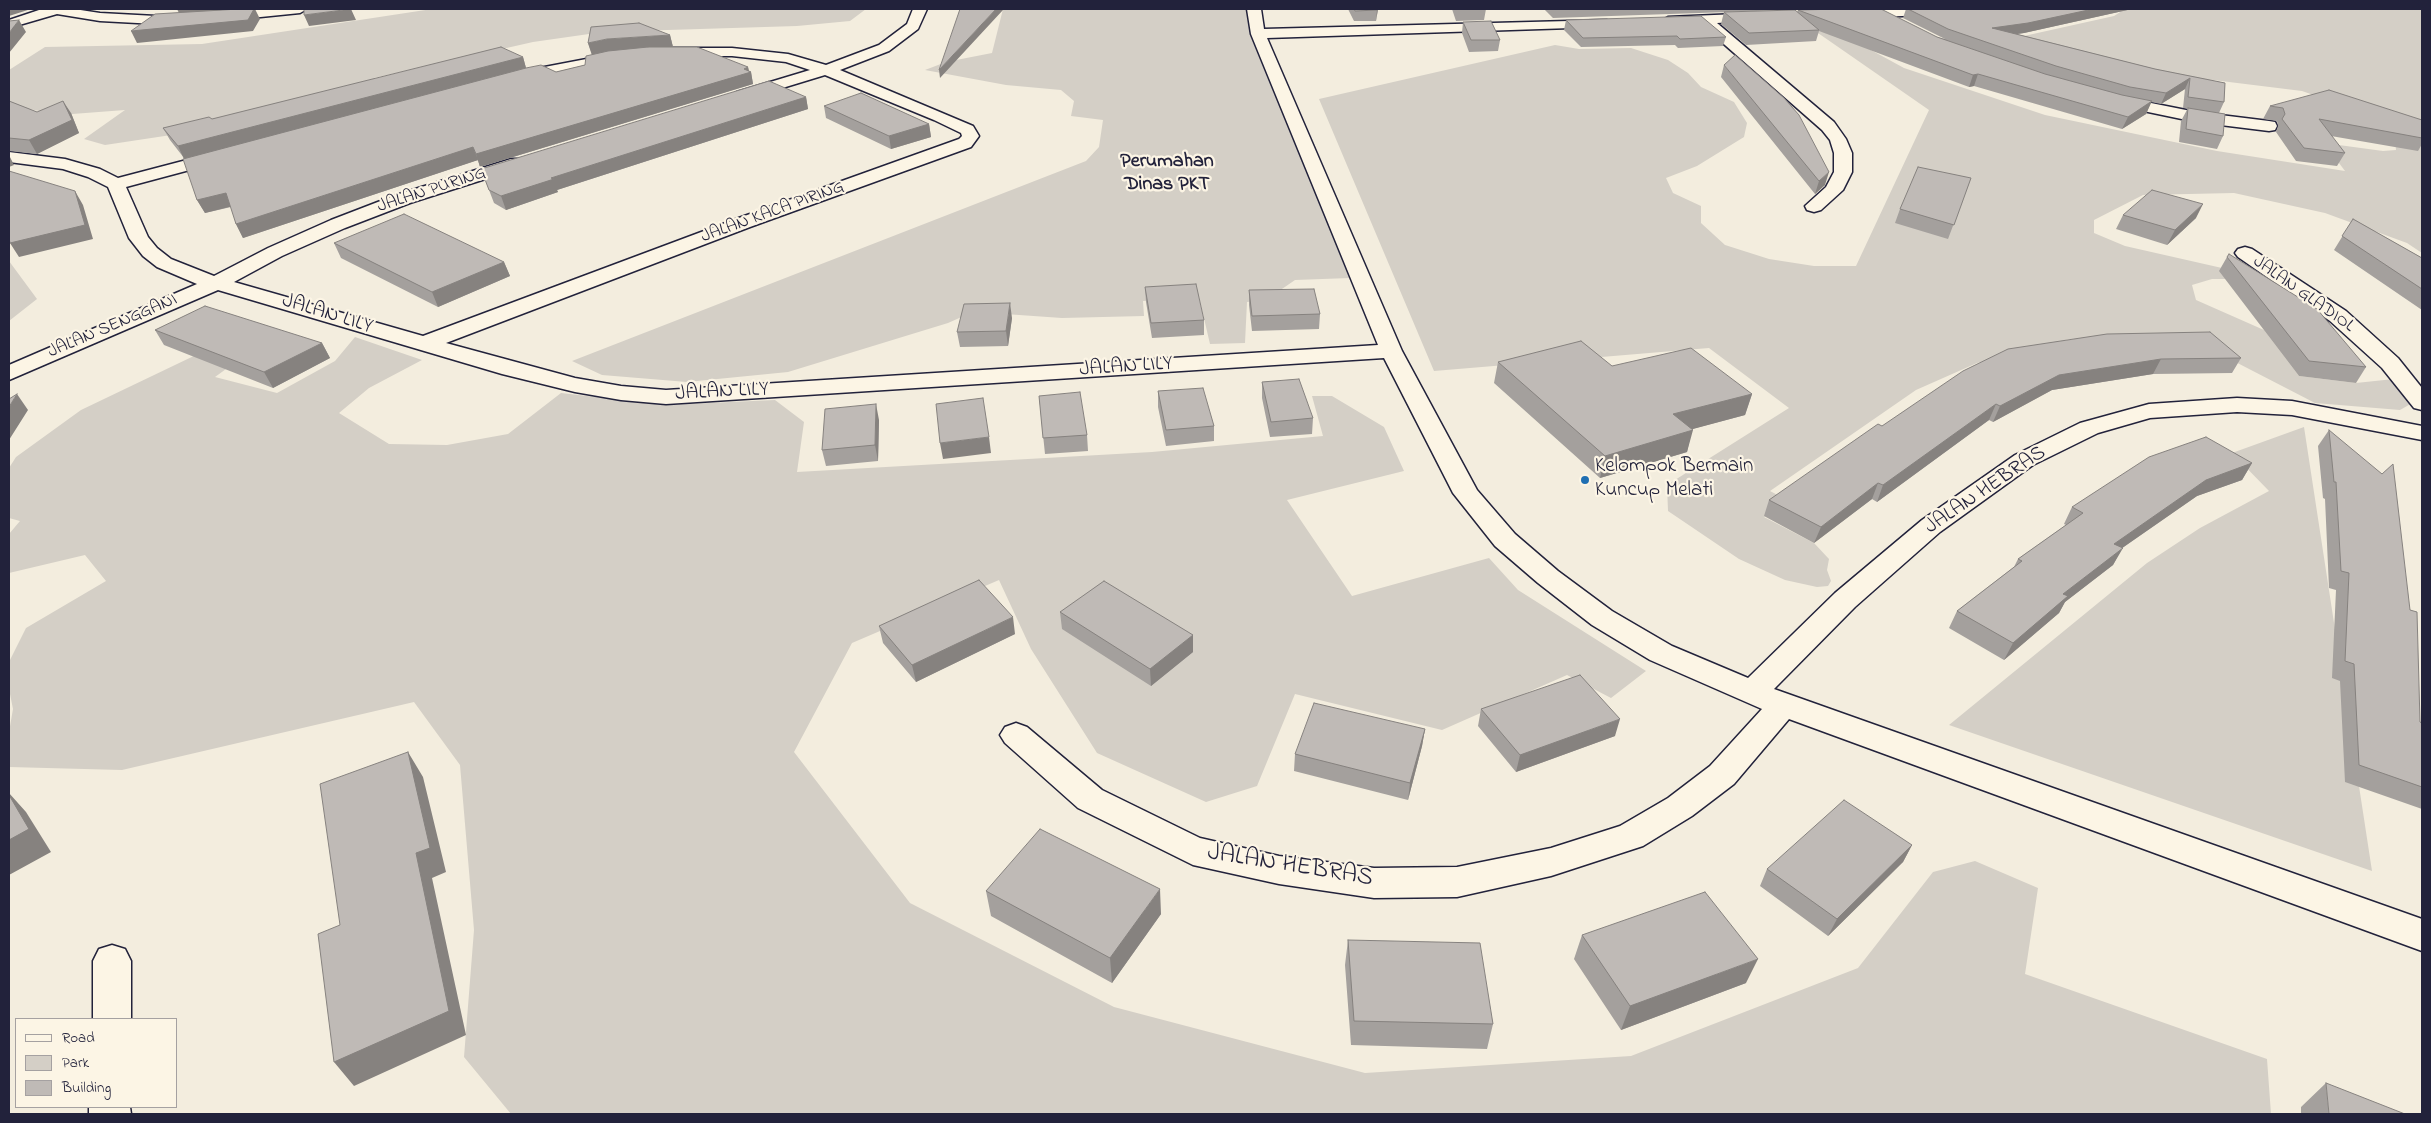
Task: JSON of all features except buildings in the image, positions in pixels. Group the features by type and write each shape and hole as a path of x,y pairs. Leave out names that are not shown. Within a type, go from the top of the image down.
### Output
{"street":[{"path":"9,24 55,9 118,19 156,20 224,17 300,9"},
{"path":"722,101 826,70 884,48 913,26 920,9"},
{"path":"1841,15 1876,11 1976,9"},
{"path":"1876,11 1904,27"},
{"path":"1408,16 1414,29"},
{"path":"1656,21 1773,17"},
{"path":"1704,19 1828,126 1838,139 1843,153 1843,172 1834,190 1814,206"},
{"path":"1617,22 1414,29 1256,21 1391,351 1466,493 1506,540 1548,577 1602,618 1661,652 1752,692 1783,705 2422,935"},
{"path":"659,53 732,52 762,54 788,58 826,70"},
{"path":"499,82 575,64 641,54"},
{"name":"JALAN KACA PIRING","path":"423,344 743,223 954,148 965,143 971,136 967,130 940,117 826,70"},
{"path":"2094,95 2196,117 2269,126"},
{"path":"9,156 65,164 94,173 116,184 240,151"},
{"name":"JALAN PURING","path":"218,282 275,252 338,224 402,199 534,158"},
{"name":"JALAN LILY","path":"116,184 139,238 150,252 164,263 190,275 510,370 621,393 666,396 1391,351"},
{"name":"JALAN GLADIOL","path":"2245,254 2338,316 2390,363 2422,402"},
{"name":"JALAN SENGGANI","path":"9,373 218,282"},
{"name":"JALAN HEBRAS","path":"1752,692 1845,600 1931,526 2024,460 2089,428 2149,411 2238,405 2292,408 2422,434"},
{"name":"JALAN HEBRAS","path":"1016,735 1090,799 1193,850 1278,870 1374,883 1457,882 1551,862 1632,836 1680,807 1722,775 1783,705"},
{"path":"112,961 112,1018"}],"green space":[{"path":"432,9 866,9 850,21 797,26 603,32 533,42 374,78 392,87 244,124 105,145 84,139 125,110 59,115 9,105 9,70 45,47 202,44"},
{"path":"1003,9 1248,9 1250,34 1350,278 1295,280 1266,300 1247,302 1245,343 1210,344 1199,297 1143,301 1144,316 1062,318 1005,314 966,315 948,323 788,372 687,382 602,375 572,361 1086,161 1099,147 1103,120 1071,116 1074,101 1061,90 1006,85 925,70 946,62 992,53"},
{"path":"2125,9 2422,9 2422,253 2407,243 2325,213 2234,193 2143,195 2094,220 2094,233 2125,246 2222,268 2253,268 2273,276 2270,279 2212,279 2192,285 2196,300 2264,330 2299,376 2356,383 2394,379 2414,402 2400,410 2315,403 2189,338 2070,339 1977,363 1916,390 1770,491 1787,500 1764,517 1814,543 1829,559 1827,570 1831,581 1828,586 1817,587 1785,580 1739,559 1668,511 1667,485 1789,408 1709,348 1434,371 1319,99 1555,45 1579,49 1631,48 1668,60 1688,73 1701,87 1734,102 1747,123 1744,137 1697,166 1666,178 1673,193 1701,206 1701,223 1725,245 1769,259 1814,266 1856,266 1929,110 1805,24 1836,31 1904,68 2045,115 2217,151 2345,171 2324,143 2383,151 2396,150 2395,138 2354,109 2302,91 2213,80 2177,79 2015,38 2114,16"},
{"path":"9,261 37,299 9,321"},
{"path":"246,331 266,340 215,377 277,393 335,361 355,337 422,360 369,388 339,413 389,444 447,445 508,434 561,393 665,405 775,400 804,422 797,472 1152,452 1323,436 1312,396 1332,396 1384,427 1404,471 1287,500 1352,596 1489,558 1518,590 1646,671 1611,698 1567,675 1442,730 1295,694 1257,786 1206,802 1097,753 1031,649 999,580 852,643 794,752 910,903 1114,1007 1365,1073 1631,1056 1858,968 1933,872 1975,861 2038,888 2025,974 2267,1059 2271,1114 511,1114 464,1057 474,930 460,765 414,702 122,770 9,767 9,732 13,709 9,689 9,662 26,628 106,581 85,555 9,573 9,534 20,521 9,518 9,468 16,457 81,410"},
{"path":"2304,427 2372,871 1949,725 2147,563 2200,528 2269,491 2232,453"}],"place":[{"name":"Kelompok Bermain Kuncup Melati","path":"1585,480"}],"district":[{"name":"Perumahan Dinas PKT","path":"1167,174"}]}
